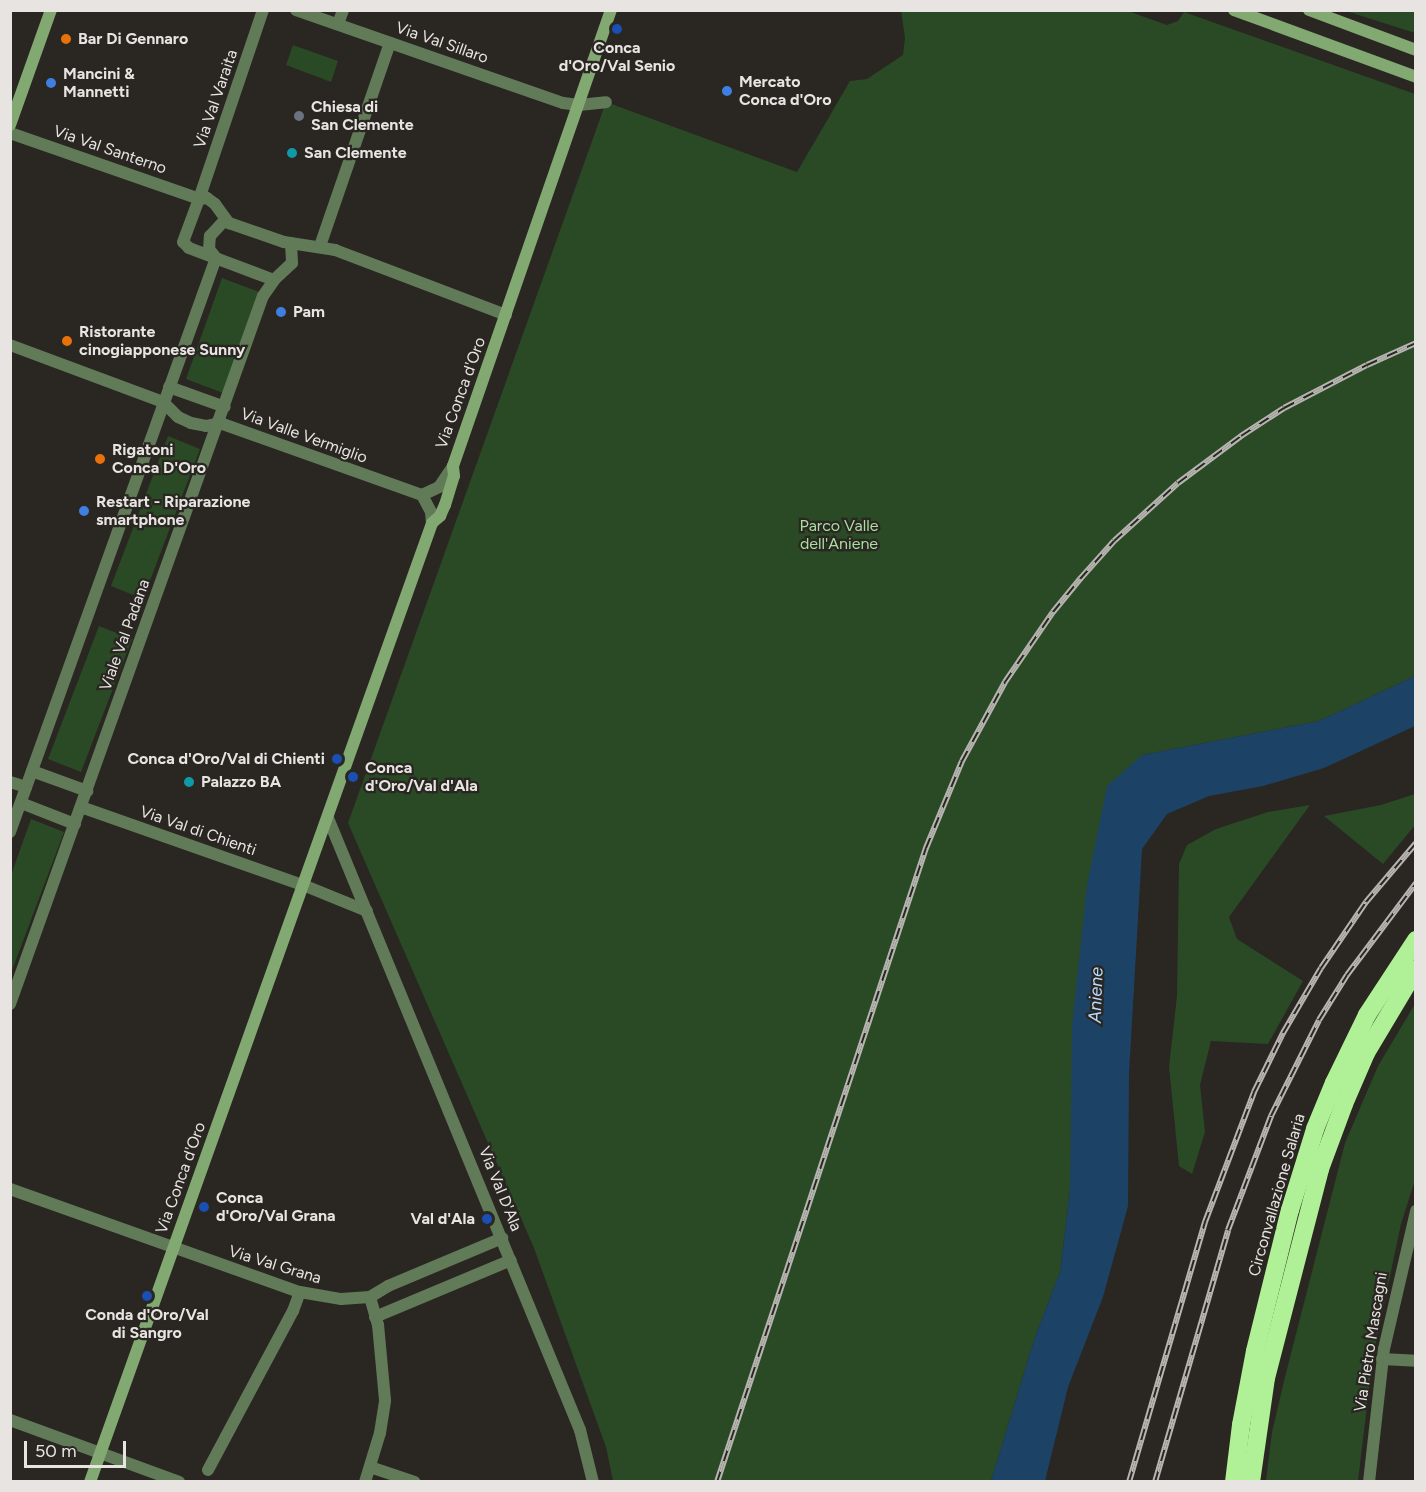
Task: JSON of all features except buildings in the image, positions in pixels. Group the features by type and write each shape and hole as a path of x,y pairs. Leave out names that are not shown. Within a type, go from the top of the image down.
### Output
{"highway":[{"name":"Circonvallazione Salaria","path":"1234,1482 1243,1414 1258,1340 1290,1210 1315,1129 1334,1083 1367,1015 1416,940"},
{"path":"1251,1482 1266,1378 1320,1169 1366,1053 1416,969"}],"street":[{"path":"10,125 51,10"},
{"name":"Via Val Varaita","path":"216,258 189,248 183,242 263,10"},
{"name":"Via Val Sillaro","path":"296,10 563,102 579,105"},
{"path":"338,24 343,10"},
{"name":"Via Conca d'Oro","path":"90,1482 432,523 440,516 445,505 454,476 453,466 611,10"},
{"path":"1234,10 1416,77"},
{"path":"1309,10 1416,50"},
{"path":"320,246 390,43"},
{"path":"579,105 606,102"},
{"name":"Via Val Santerno","path":"10,133 199,199 212,201 225,220"},
{"path":"274,280 216,258 211,252 209,241 213,232 225,220 291,243 320,246 506,315"},
{"name":"Viale Val Padana","path":"10,1004 220,423 263,296 274,280 292,263 291,243"},
{"path":"10,832 216,258"},
{"name":"Via Valle Vermiglio","path":"10,345 163,402 178,417 191,423 206,426 220,423 422,495"},
{"name":"Via Valle Vermiglio","path":"169,387 225,407"},
{"path":"432,523 431,512 422,495 439,486 453,466"},
{"path":"32,771 87,791"},
{"path":"10,782 26,788"},
{"path":"21,803 75,824"},
{"name":"Via Val di Chienti","path":"81,807 303,885 367,911"},
{"name":"Via Val D'Ala","path":"328,818 580,1430 592,1482"},
{"name":"Via Val Grana","path":"10,1189 173,1249 300,1292 341,1299 370,1297 388,1286 502,1238"},
{"name":"Via Pietro Mascagni","path":"1369,1482 1382,1359 1400,1272 1416,1210"},
{"path":"375,1317 511,1260"},
{"path":"208,1470 293,1311 300,1292"},
{"path":"365,1482 385,1400 375,1317 370,1297"},
{"path":"1382,1359 1416,1361"},
{"path":"10,1420 179,1482"},
{"path":"370,1467 415,1482"}],"green space":[{"name":"Parco Valle dell'Aniene","path":"901,10 1125,10 1167,25 1178,21 1184,12 1415,94 1415,676 1319,721 1142,755 1070,1190 1060,1272 1034,1340 991,1481 613,1481 606,1447 534,1248 348,823 606,102 797,172 850,81 867,79 903,55 905,38"},
{"path":"1346,11 1415,11 1415,33"},
{"path":"293,45 338,61 331,82 286,65"},
{"path":"222,278 259,292 223,393 186,379"},
{"path":"168,436 200,449 143,599 111,586"},
{"path":"99,626 132,639 81,772 48,759"},
{"path":"1415,794 1415,825 1383,864 1324,816 1381,805"},
{"path":"1310,805 1229,917 1237,939 1303,981 1268,1044 1211,1041 1200,1085 1205,1132 1192,1174 1179,1166 1169,1067 1177,996 1179,864 1187,845 1216,829 1268,812"},
{"path":"31,819 64,832 11,973 11,875"},
{"path":"1415,1004 1415,1180 1401,1224 1373,1356 1358,1481 1266,1481 1272,1432 1345,1143 1378,1066"}],"water":[{"name":"Aniene","path":"1415,676 1415,726 1324,768 1263,786 1209,796 1167,814 1142,849 1129,1074 1128,1206 1103,1297 1068,1387 1045,1481 991,1481 1034,1340 1060,1272 1070,1190 1072,1025 1087,885 1107,786 1142,755 1319,721"}],"railway":[{"path":"717,1482 926,848 962,761 1005,682 1053,612 1080,579 1114,541 1178,483 1241,436 1284,408 1367,365 1416,343"},
{"path":"1129,1482 1205,1222 1254,1092 1283,1033 1321,968 1366,902 1416,843"},
{"path":"1155,1482 1228,1230 1271,1116 1319,1020 1347,975 1416,883"}],"place":[{"name":"Conca d'Oro/Val Senio","path":"617,29"},
{"name":"Bar Di Gennaro","path":"66,39"},
{"name":"Mancini & Mannetti","path":"51,83"},
{"name":"Mercato Conca d'Oro","path":"727,91"},
{"name":"Chiesa di San Clemente","path":"299,116"},
{"name":"San Clemente","path":"292,153"},
{"name":"Pam","path":"281,312"},
{"name":"Ristorante cinogiapponese Sunny","path":"67,341"},
{"name":"Rigatoni Conca D'Oro","path":"100,459"},
{"name":"Restart - Riparazione smartphone","path":"84,511"},
{"name":"Conca d'Oro/Val di Chienti","path":"337,759"},
{"name":"Conca d'Oro/Val d'Ala","path":"353,777"},
{"name":"Palazzo BA","path":"189,782"},
{"name":"Conca d'Oro/Val Grana","path":"204,1207"},
{"name":"Val d'Ala","path":"487,1219"},
{"name":"Conda d'Oro/Val di Sangro","path":"147,1296"}]}
